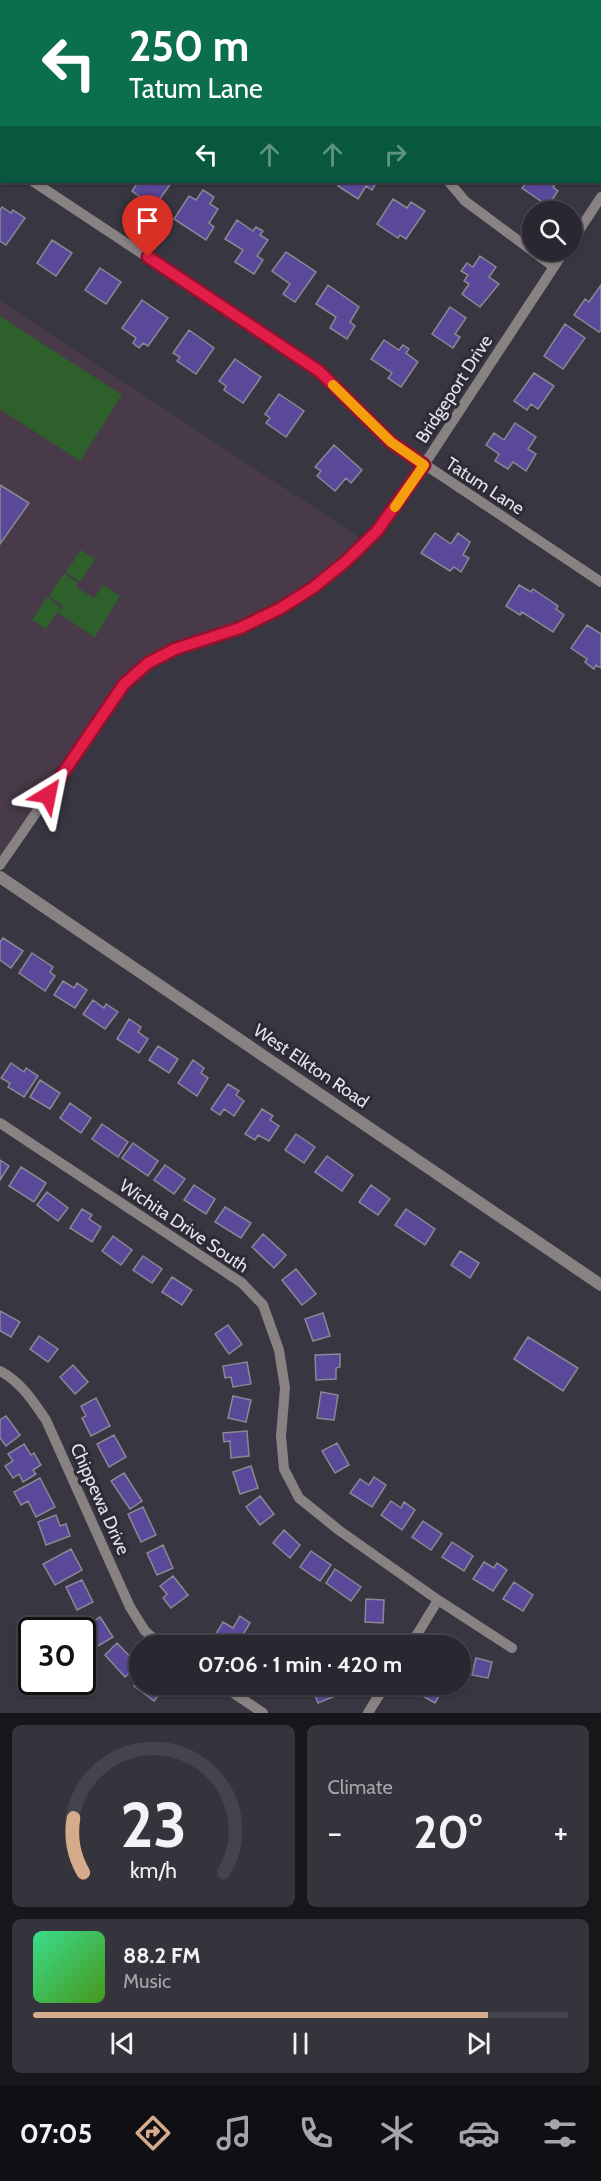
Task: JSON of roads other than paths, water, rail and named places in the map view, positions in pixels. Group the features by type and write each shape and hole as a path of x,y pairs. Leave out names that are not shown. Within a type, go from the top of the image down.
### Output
{"street":[{"name":"Tatum Lane","path":"36,183 319,371 391,442 601,582"},
{"path":"450,183 465,201 554,267"},
{"path":"582,226 601,197"},
{"name":"Bridgeport Drive","path":"0,865 124,684 148,663 175,649 240,628 281,608 314,587 345,562 377,531 424,465 558,261"},
{"name":"West Elkton Road","path":"0,877 601,1285"},
{"name":"Wichita Drive South","path":"0,1123 242,1283 263,1305 279,1350 285,1388 281,1436 284,1469 299,1498 340,1531 438,1600 512,1648"},
{"name":"Chippewa Drive","path":"0,1371 10,1376 30,1396 46,1419 130,1607 150,1635"},
{"path":"417,1635 438,1600"},
{"path":"236,1695 263,1713"},
{"path":"368,1713 379,1695"}]}
